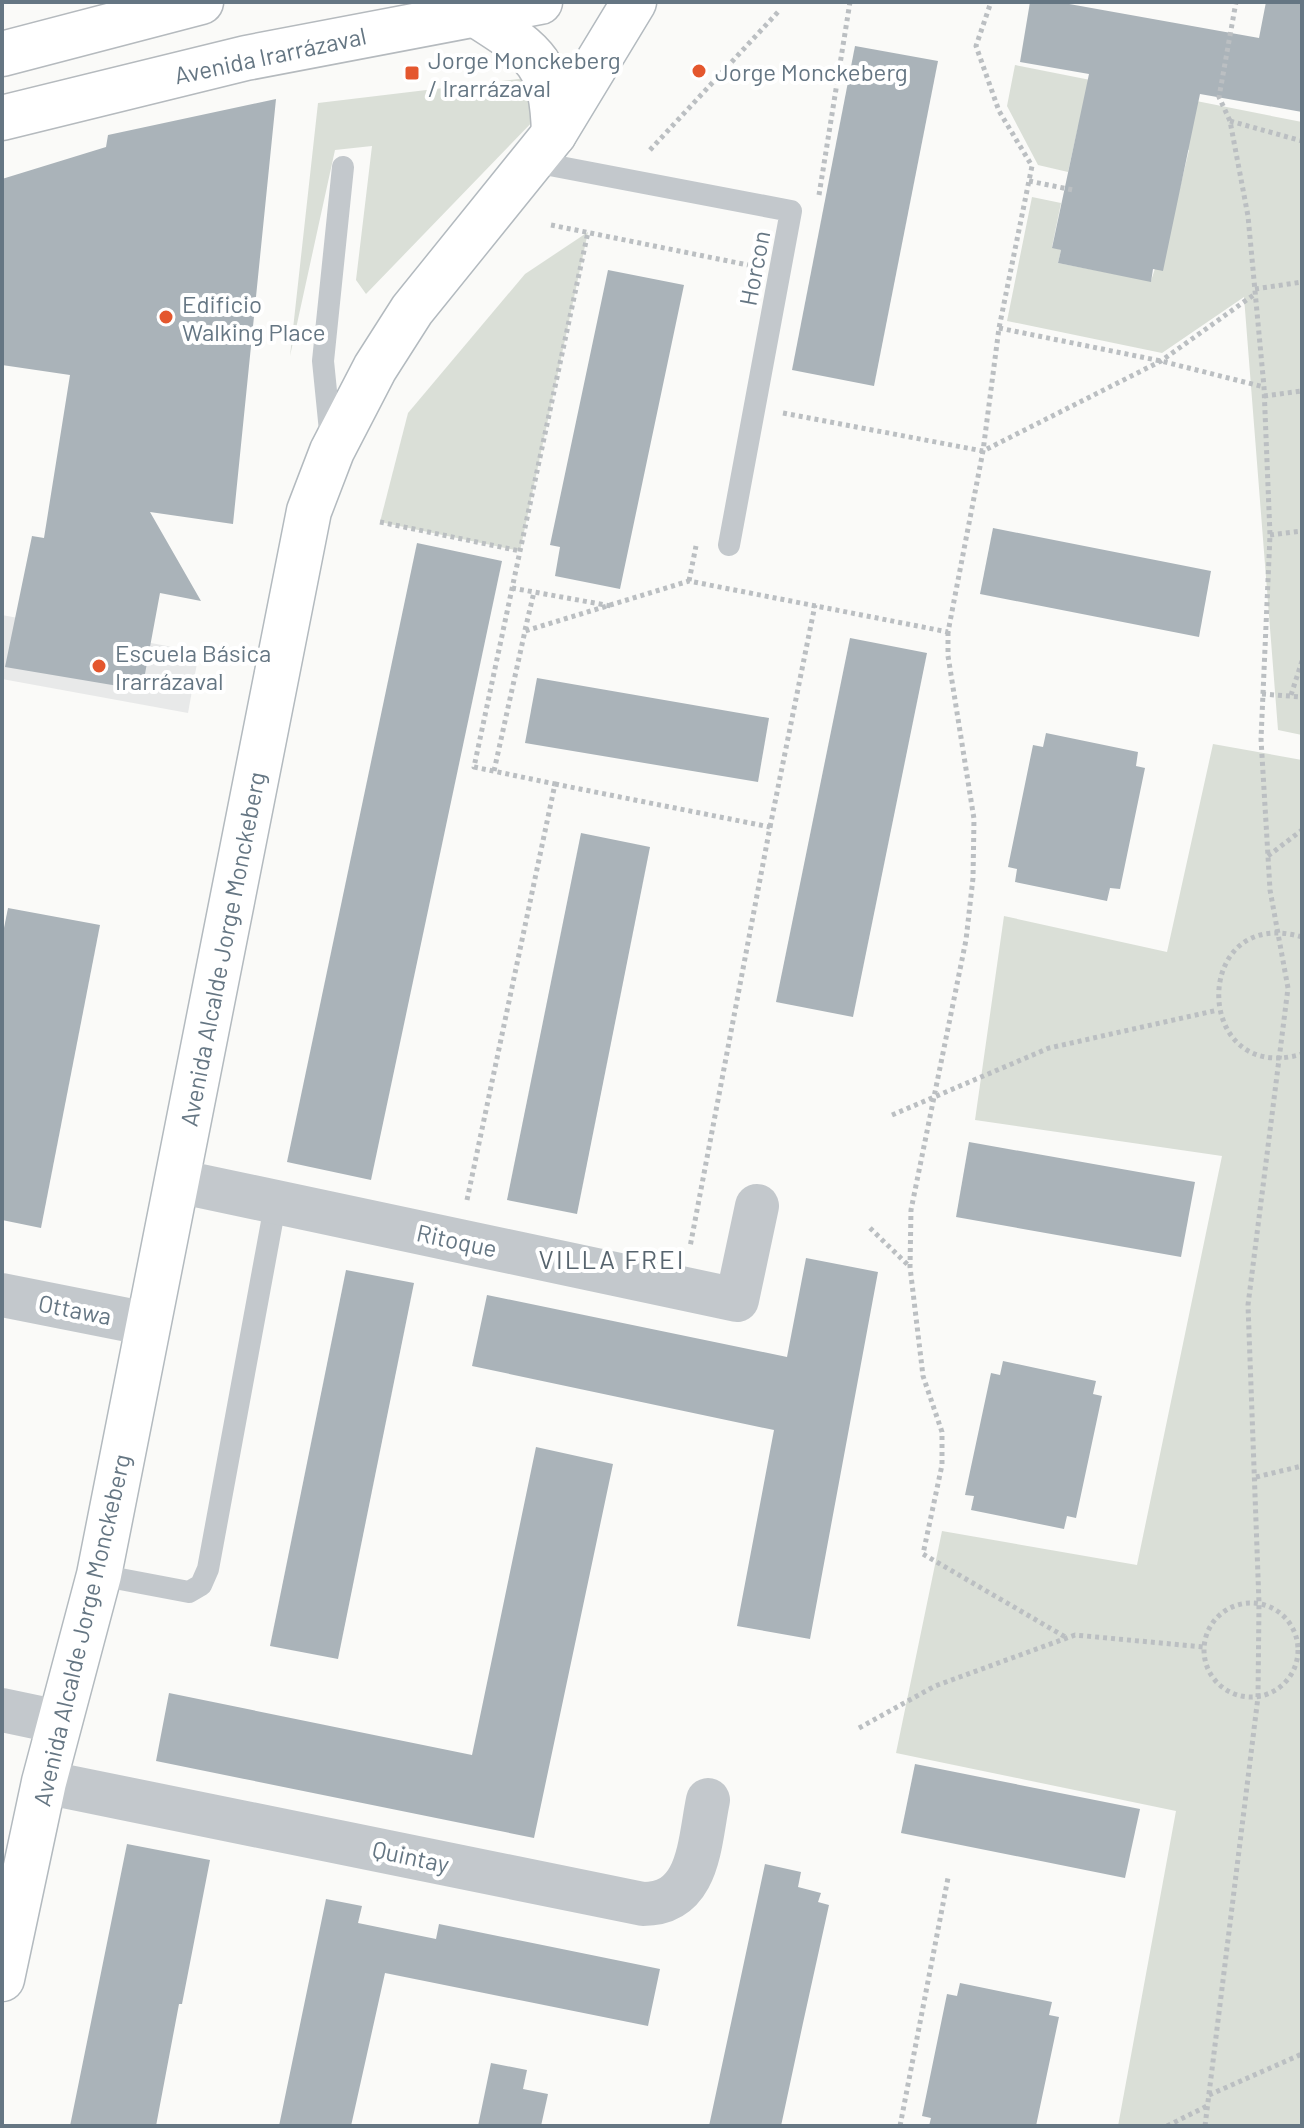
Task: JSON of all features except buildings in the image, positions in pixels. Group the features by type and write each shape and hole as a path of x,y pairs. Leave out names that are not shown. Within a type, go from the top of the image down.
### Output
{"main road":[{"path":"2,54 201,2"},
{"name":"Avenida Irarrázaval","path":"2,118 246,58 540,2"},
{"name":"Avenida Alcalde Jorge Monckeberg","path":"2,1979 44,1782 99,1575 309,511 332,451 375,368 412,310 544,148 634,2"},
{"path":"475,14 528,48 550,87 544,148"}],"street":[{"name":"Ritoque","path":"177,1181 737,1300 757,1206"},
{"name":"Ottawa","path":"2,1295 148,1324"},
{"path":"2,1710 59,1722"},
{"name":"Quintay","path":"44,1782 643,1904 672,1898 687,1885 693,1872 708,1800"}],"lane":[{"name":"Horcon","path":"544,148 615,178 791,211 729,545"},
{"path":"332,451 323,361 343,167"},
{"path":"99,1575 189,1592 201,1585 208,1569 276,1200"}],"path":[{"path":"817,208 850,2"},
{"path":"991,2 976,46 999,111 1032,166 999,328 983,451 948,632 948,656 974,819 973,878 966,940 911,1210 910,1267 923,1376 942,1432 942,1465 923,1554 1067,1638"},
{"path":"1205,2126 1258,1697 1256,1477 1248,1305 1288,988 1267,856 1262,694 1270,535 1264,387 1248,216 1230,121 1219,97 1236,2"},
{"path":"615,178 654,147 778,12"},
{"path":"1230,121 1302,141"},
{"path":"1029,181 1073,190"},
{"path":"551,225 749,263 746,279"},
{"path":"588,232 474,767 770,827"},
{"path":"778,412 983,451 1161,361 1255,292 1302,282"},
{"path":"999,328 1161,361 1264,387"},
{"path":"1264,396 1302,391"},
{"path":"380,522 520,551"},
{"path":"1270,535 1302,531"},
{"path":"689,581 698,535"},
{"path":"525,631 689,581 948,632"},
{"path":"512,588 612,606"},
{"path":"494,771 534,592"},
{"path":"681,1288 815,605"},
{"path":"1291,695 1302,661"},
{"path":"1262,694 1302,697"},
{"path":"458,1240 555,784"},
{"path":"1267,856 1302,830"},
{"path":"1302,937 1279,933 1251,940 1228,959 1219,978 1218,1010 1225,1026 1242,1046 1258,1055 1280,1058 1302,1054"},
{"path":"892,1115 1049,1048 1218,1010"},
{"path":"870,1228 910,1267"},
{"path":"1256,1477 1302,1466"},
{"path":"1259,1603 1273,1607 1290,1622 1300,1653 1290,1678 1279,1688 1258,1697 1243,1697 1222,1687 1208,1669 1203,1647 1206,1633 1218,1615 1237,1604 1259,1603"},
{"path":"859,1728 935,1686 1075,1635 1203,1647"},
{"path":"900,2126 948,1878"},
{"path":"1208,2095 1302,2054"},
{"path":"1167,2126 1207,2105"}],"shaded area":[{"path":"1015,65 1302,122 1302,735 1278,730 1244,297 1162,353 1007,321 1032,197 1061,203 1052,247 1061,250 1058,263 1151,281 1177,200 1189,150 1078,127 1068,172 1038,165 1007,106"},
{"path":"527,78 540,114 366,294 356,280 372,146 335,150 290,356 318,103"},
{"path":"588,232 520,551 380,522 408,413 525,274"},
{"name":"Escuela Básica Irarrázaval","path":"2,615 199,652 188,713 2,679"},
{"path":"1213,744 1302,760 1302,2126 1118,2126 1176,1811 896,1753 942,1531 1137,1565 1222,1156 975,1120 1004,916 1167,952"}],"place":[{"name":"Jorge Monckeberg","path":"699,71"},
{"name":"Jorge Monckeberg / Irarrázaval","path":"412,73"},
{"name":"Edificio Walking Place","path":"166,317"},
{"name":"Escuela Básica Irarrázaval","path":"99,666"}],"district":[{"name":"VILLA FREI","path":"612,1258"}]}
